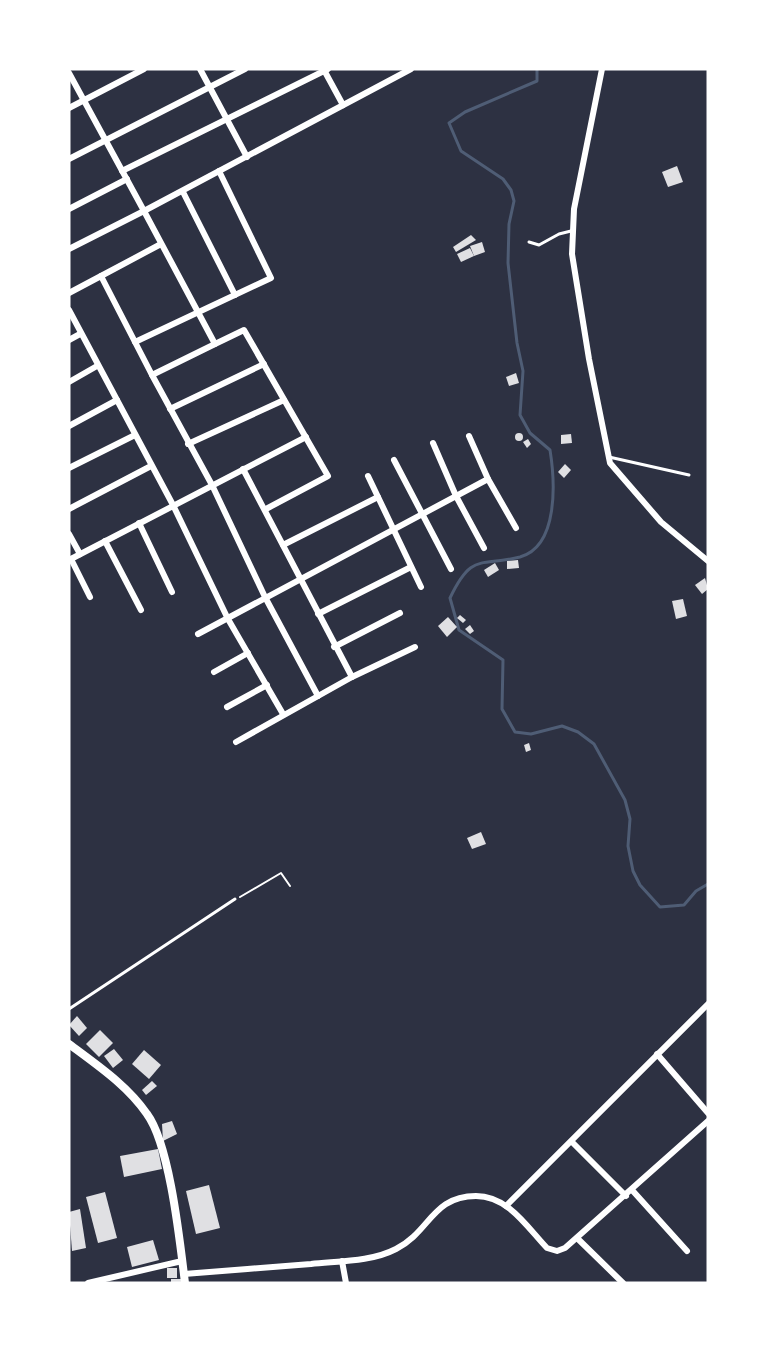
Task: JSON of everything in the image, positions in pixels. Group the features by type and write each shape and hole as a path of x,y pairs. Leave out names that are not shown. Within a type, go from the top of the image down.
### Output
{"street":[{"path":"69,108 144,69"},
{"path":"200,69 247,157"},
{"path":"69,159 104,139 245,69"},
{"path":"69,249 183,192 411,69"},
{"path":"602,69 574,209 572,254 589,358 610,463 661,522 708,561"},
{"path":"122,171 326,70 343,105"},
{"path":"69,73 215,344"},
{"path":"135,342 271,278 219,171"},
{"path":"69,209 127,179"},
{"path":"183,192 235,295"},
{"path":"69,293 161,244"},
{"path":"101,276 188,444 212,485 265,597 318,696"},
{"path":"69,310 173,505 228,619 283,714"},
{"path":"152,375 244,330 328,476 266,509"},
{"path":"69,340 80,333"},
{"path":"170,409 264,364"},
{"path":"69,382 97,366"},
{"path":"69,426 117,400"},
{"path":"188,444 284,400"},
{"path":"69,468 135,435"},
{"path":"469,436 488,479 516,528"},
{"path":"90,597 70,559 306,437"},
{"path":"434,443 456,496 484,548"},
{"path":"394,460 451,569"},
{"path":"69,510 151,466"},
{"path":"243,469 302,578 334,647 352,678"},
{"path":"368,476 421,587"},
{"path":"198,634 488,479"},
{"path":"283,545 378,497"},
{"path":"139,523 172,592"},
{"path":"69,534 80,554"},
{"path":"105,541 141,610"},
{"path":"318,614 411,567"},
{"path":"334,647 400,613"},
{"path":"236,742 283,714 415,647"},
{"path":"214,672 248,653"},
{"path":"227,707 267,685"},
{"path":"506,1206 708,1004"},
{"path":"69,1044 126,1089 149,1116 160,1146 174,1201 184,1279 385,1254 397,1249 420,1232 434,1212 446,1202 476,1196 490,1197 506,1206 547,1248 557,1251 578,1239 708,1121"},
{"path":"657,1054 708,1113"},
{"path":"572,1142 626,1196"},
{"path":"632,1190 687,1251"},
{"path":"578,1239 623,1283"},
{"path":"88,1283 182,1261"},
{"path":"342,1261 346,1283"}],"lane":[{"path":"529,242 539,245 559,234 573,230"},
{"path":"609,457 689,475"},
{"path":"69,1010 235,899"}],"path":[{"path":"235,899 281,873 290,886"}],"building":[{"path":"677,166 683,182 668,187 662,172"},
{"path":"471,235 476,240 456,252 453,247"},
{"path":"482,242 485,252 474,256 470,246"},
{"path":"470,248 474,256 461,262 457,254"},
{"path":"516,373 519,383 509,386 506,377"},
{"path":"519,433 523,437 519,441 515,437"},
{"path":"571,434 572,443 561,444 561,435"},
{"path":"528,439 531,444 527,448 523,442"},
{"path":"565,464 571,470 564,478 558,472"},
{"path":"518,560 519,568 507,569 507,561"},
{"path":"495,563 499,570 488,577 484,570"},
{"path":"705,578 708,589 702,594 695,585"},
{"path":"683,599 687,616 676,619 672,601"},
{"path":"460,615 466,620 463,623 457,618"},
{"path":"448,617 457,627 447,637 438,626"},
{"path":"470,625 474,631 470,634 465,629"},
{"path":"529,743 531,750 526,752 524,745"},
{"path":"481,832 486,844 472,849 467,838"},
{"path":"77,1016 87,1028 79,1036 69,1025"},
{"path":"100,1030 113,1043 99,1057 86,1044"},
{"path":"114,1049 123,1060 113,1068 104,1056"},
{"path":"144,1050 161,1065 149,1079 132,1064"},
{"path":"152,1081 157,1086 146,1095 142,1090"},
{"path":"172,1121 177,1134 163,1141 162,1124"},
{"path":"158,1149 162,1169 124,1177 120,1156"},
{"path":"209,1185 220,1228 196,1234 186,1191"},
{"path":"105,1192 117,1238 98,1243 86,1197"},
{"path":"80,1209 86,1248 72,1251 69,1212"},
{"path":"153,1240 159,1260 132,1267 127,1247"},
{"path":"167,1268 177,1268 177,1278 167,1278"},
{"path":"171,1279 181,1279 181,1283 171,1283"}],"waterway":[{"path":"537,69 537,81 465,112 449,123 461,151 503,179 511,190 514,201 509,224 508,263 517,343 523,371 520,415 530,433 550,450 553,478 552,511 542,540 533,551 520,557 486,562 471,567 450,598 459,630 503,660 502,709 515,732 531,734 562,726 578,732 594,744 625,800 630,819 628,846 633,871 640,885 660,907 684,905 696,891 708,884"}]}
